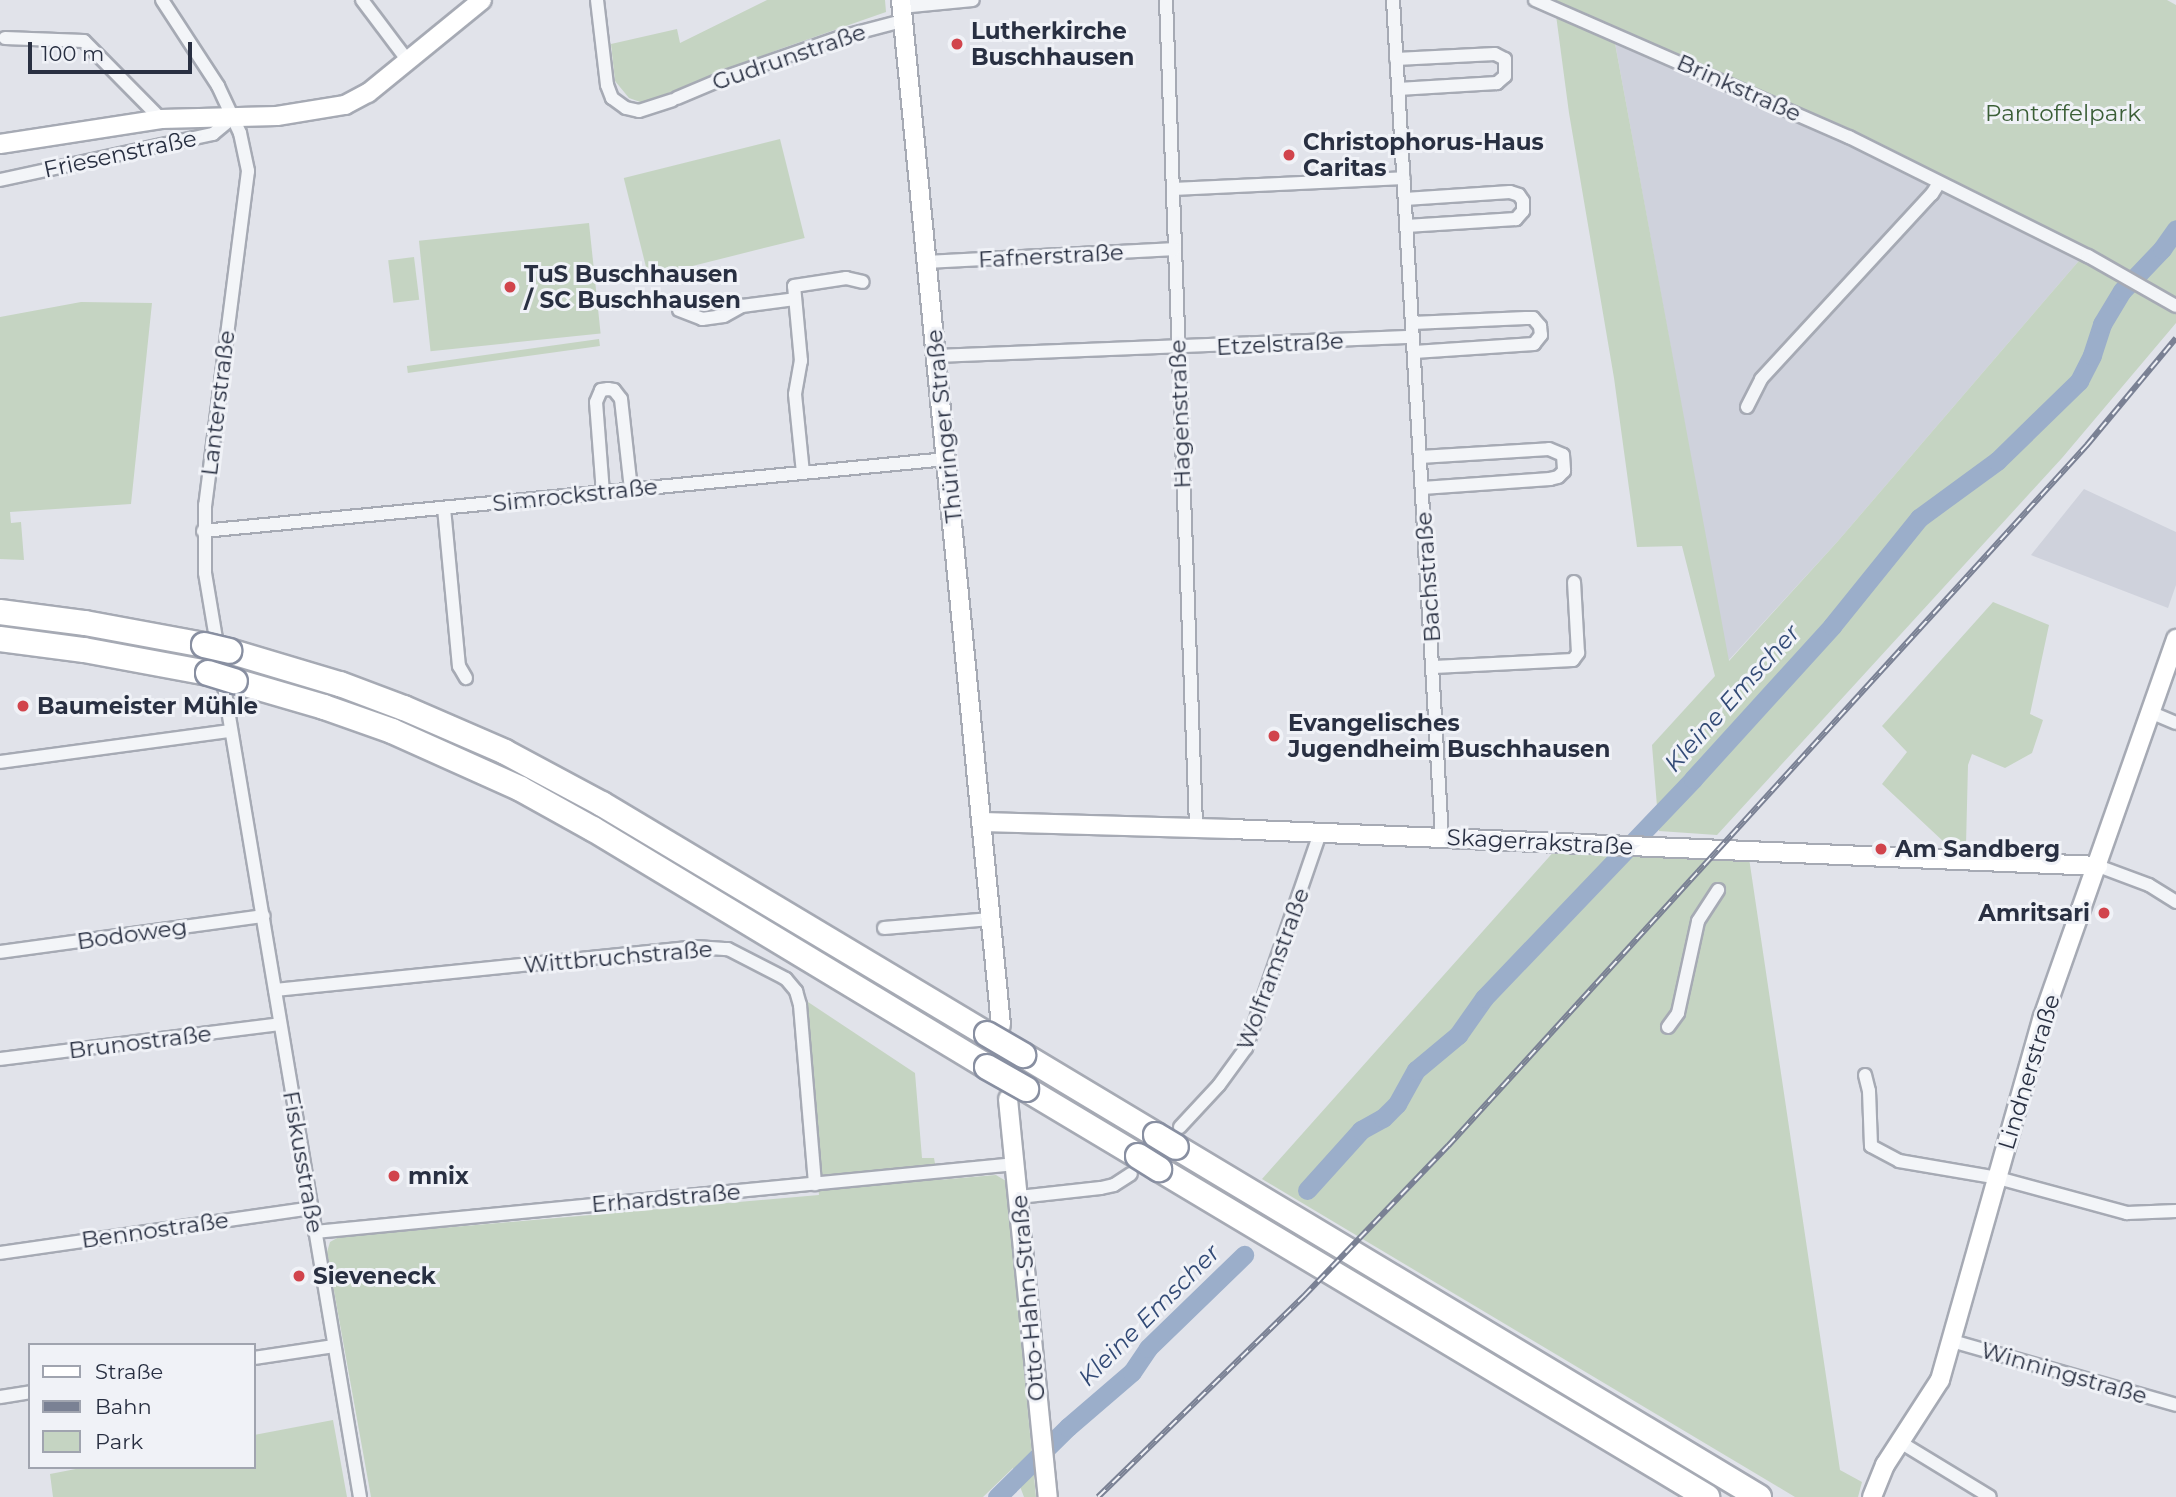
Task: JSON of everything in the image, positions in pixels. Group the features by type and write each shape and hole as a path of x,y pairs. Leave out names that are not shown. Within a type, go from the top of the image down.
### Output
{"highway":[{"path":"0,612 85,623 229,651 341,684 505,751 613,810 994,1030 1023,1055 1171,1136 1759,1497"},
{"path":"0,639 84,650 208,673 324,706 392,731 521,789 593,829 987,1066 1017,1094 1134,1165 1159,1169 1707,1497"}],"street":[{"name":"Lanterstraße","path":"162,0 218,86 240,133 248,171 203,531 205,573 246,826"},
{"path":"362,0 408,61"},
{"name":"Friesenstraße","path":"0,144 161,119 288,114 345,105 368,93 482,0"},
{"name":"Gudrunstraße","path":"597,0 607,85 612,97 626,108 639,111 829,41 901,9 974,0"},
{"name":"Hagenstraße","path":"1166,0 1196,828"},
{"name":"Bachstraße","path":"1393,0 1442,838"},
{"name":"Brinkstraße","path":"1535,0 1837,131 2124,275 2171,303"},
{"name":"Thüringer Straße","path":"901,9 983,822 990,919"},
{"name":"Friesenstraße","path":"5,38 84,41 161,119"},
{"path":"1396,59 1495,54 1504,60 1505,76 1497,83 1398,89"},
{"name":"Friesenstraße","path":"0,180 213,134 233,117"},
{"path":"1173,189 1404,178"},
{"path":"1747,407 1760,379 1932,194 1939,183"},
{"path":"1405,198 1510,192 1519,195 1523,201 1523,211 1517,219 1406,226"},
{"name":"Fafnerstraße","path":"927,262 1175,249"},
{"path":"679,310 702,319 724,316 742,306 846,278 863,282"},
{"path":"794,292 801,361 796,394 803,473"},
{"path":"1413,330 1533,318 1540,327 1541,335 1534,344 1414,352"},
{"name":"Etzelstraße","path":"936,356 1177,349 1413,330"},
{"path":"603,492 596,402 601,390 608,389 614,390 621,399 631,490"},
{"name":"Bachstraße","path":"1420,457 1549,449 1563,454 1564,471 1558,477 1422,488"},
{"name":"Simrockstraße","path":"203,531 947,459"},
{"path":"444,508 458,666 466,678"},
{"name":"Bachstraße","path":"1434,667 1573,660 1578,653 1574,582"},
{"name":"Lindnerstraße","path":"1872,1497 1876,1481 1937,1387 2043,1017 2176,639"},
{"path":"2150,712 2176,723"},
{"path":"0,762 230,731"},
{"name":"Skagerrakstraße","path":"983,822 1196,828 2098,866"},
{"name":"Fiskusstraße","path":"246,826 264,916 360,1497"},
{"name":"Wolframstraße","path":"1171,1136 1219,1084 1246,1048 1320,833"},
{"path":"2098,866 2149,886 2176,902"},
{"path":"1668,1027 1678,1013 1698,921 1718,890"},
{"name":"Bodoweg","path":"0,952 264,916"},
{"path":"884,928 990,919 994,1030"},
{"name":"Wittbruchstraße","path":"275,990 696,947 728,949 786,979 796,991 800,1005 815,1184"},
{"name":"Brunostraße","path":"0,1059 281,1024"},
{"path":"1865,1075 1869,1091 1871,1146 1899,1161 1998,1178 2127,1213 2176,1211"},
{"name":"Otto-Hahn-Straße","path":"1017,1094 1016,1164 1048,1495"},
{"name":"Erhardstraße","path":"315,1232 1016,1164"},
{"path":"1019,1198 1114,1185 1134,1165"},
{"name":"Bennostraße","path":"0,1253 311,1208"},
{"name":"Winningstraße","path":"1952,1341 2176,1405"},
{"path":"256,1359 334,1346"},
{"path":"0,1397 28,1392"},
{"path":"1900,1442 1990,1497"}],"shaded area":[{"path":"1613,32 2083,256 1838,541 1728,661"},
{"path":"2084,489 2176,532 2176,585 2168,608 2031,555"}],"green space":[{"path":"767,0 885,0 886,12 780,49 643,103 629,98 615,81 611,44 677,29 680,43"},
{"name":"Pantoffelpark","path":"1554,0 2167,0 2176,5 2176,323 2062,458 1717,835 1659,831 1652,745 1715,676 1682,546 1637,547 1614,378 1569,113","holes":["1612,27 1853,130 2083,256 1838,541 1729,661"]},
{"path":"780,139 805,238 648,277 624,178"},
{"name":"TuS Buschhausen / SC Buschhausen","path":"589,223 601,333 431,351 419,241"},
{"path":"414,257 419,300 393,303 388,260"},
{"path":"81,302 152,303 131,504 10,512 11,523 21,522 24,560 0,559 0,317"},
{"path":"599,339 600,346 408,373 407,366"},
{"path":"1993,602 2049,625 2030,714 2043,720 2032,753 2005,768 1972,754 1968,765 1966,845 1945,843 1882,784 1907,752 1882,726"},
{"path":"1557,848 1749,858 1840,1470 1862,1482 1858,1497 1795,1497 1262,1179"},
{"path":"802,998 915,1073 922,1158 934,1158 938,1180 996,1175 1006,1181 1036,1497 1024,1497 1013,1468 983,1497 371,1497 327,1252 330,1242 339,1237 819,1195"},
{"path":"333,1420 347,1497 53,1497 50,1474 76,1469 256,1469 256,1435"}],"waterway":[{"name":"Kleine Emscher","path":"1307,1190 1361,1130 1383,1118 1397,1104 1416,1070 1458,1035 1484,998 1693,779 1832,626 1919,518 1997,461 2079,381 2092,355 2102,324 2122,291 2162,249 2176,229"},
{"name":"Kleine Emscher","path":"997,1497 1068,1427 1132,1372 1148,1348 1244,1255"}],"railway":[{"path":"1098,1497 1304,1296 1448,1146 2087,445 2176,338"}],"place":[{"name":"Lutherkirche Buschhausen","path":"957,44"},
{"name":"Christophorus-Haus Caritas","path":"1289,155"},
{"name":"TuS Buschhausen / SC Buschhausen","path":"510,287"},
{"name":"Baumeister Mühle","path":"23,706"},
{"name":"Evangelisches Jugendheim Buschhausen","path":"1274,736"},
{"name":"Am Sandberg","path":"1881,849"},
{"name":"Amritsari","path":"2104,913"},
{"name":"mnix","path":"394,1176"},
{"name":"Sieveneck","path":"299,1276"}]}
